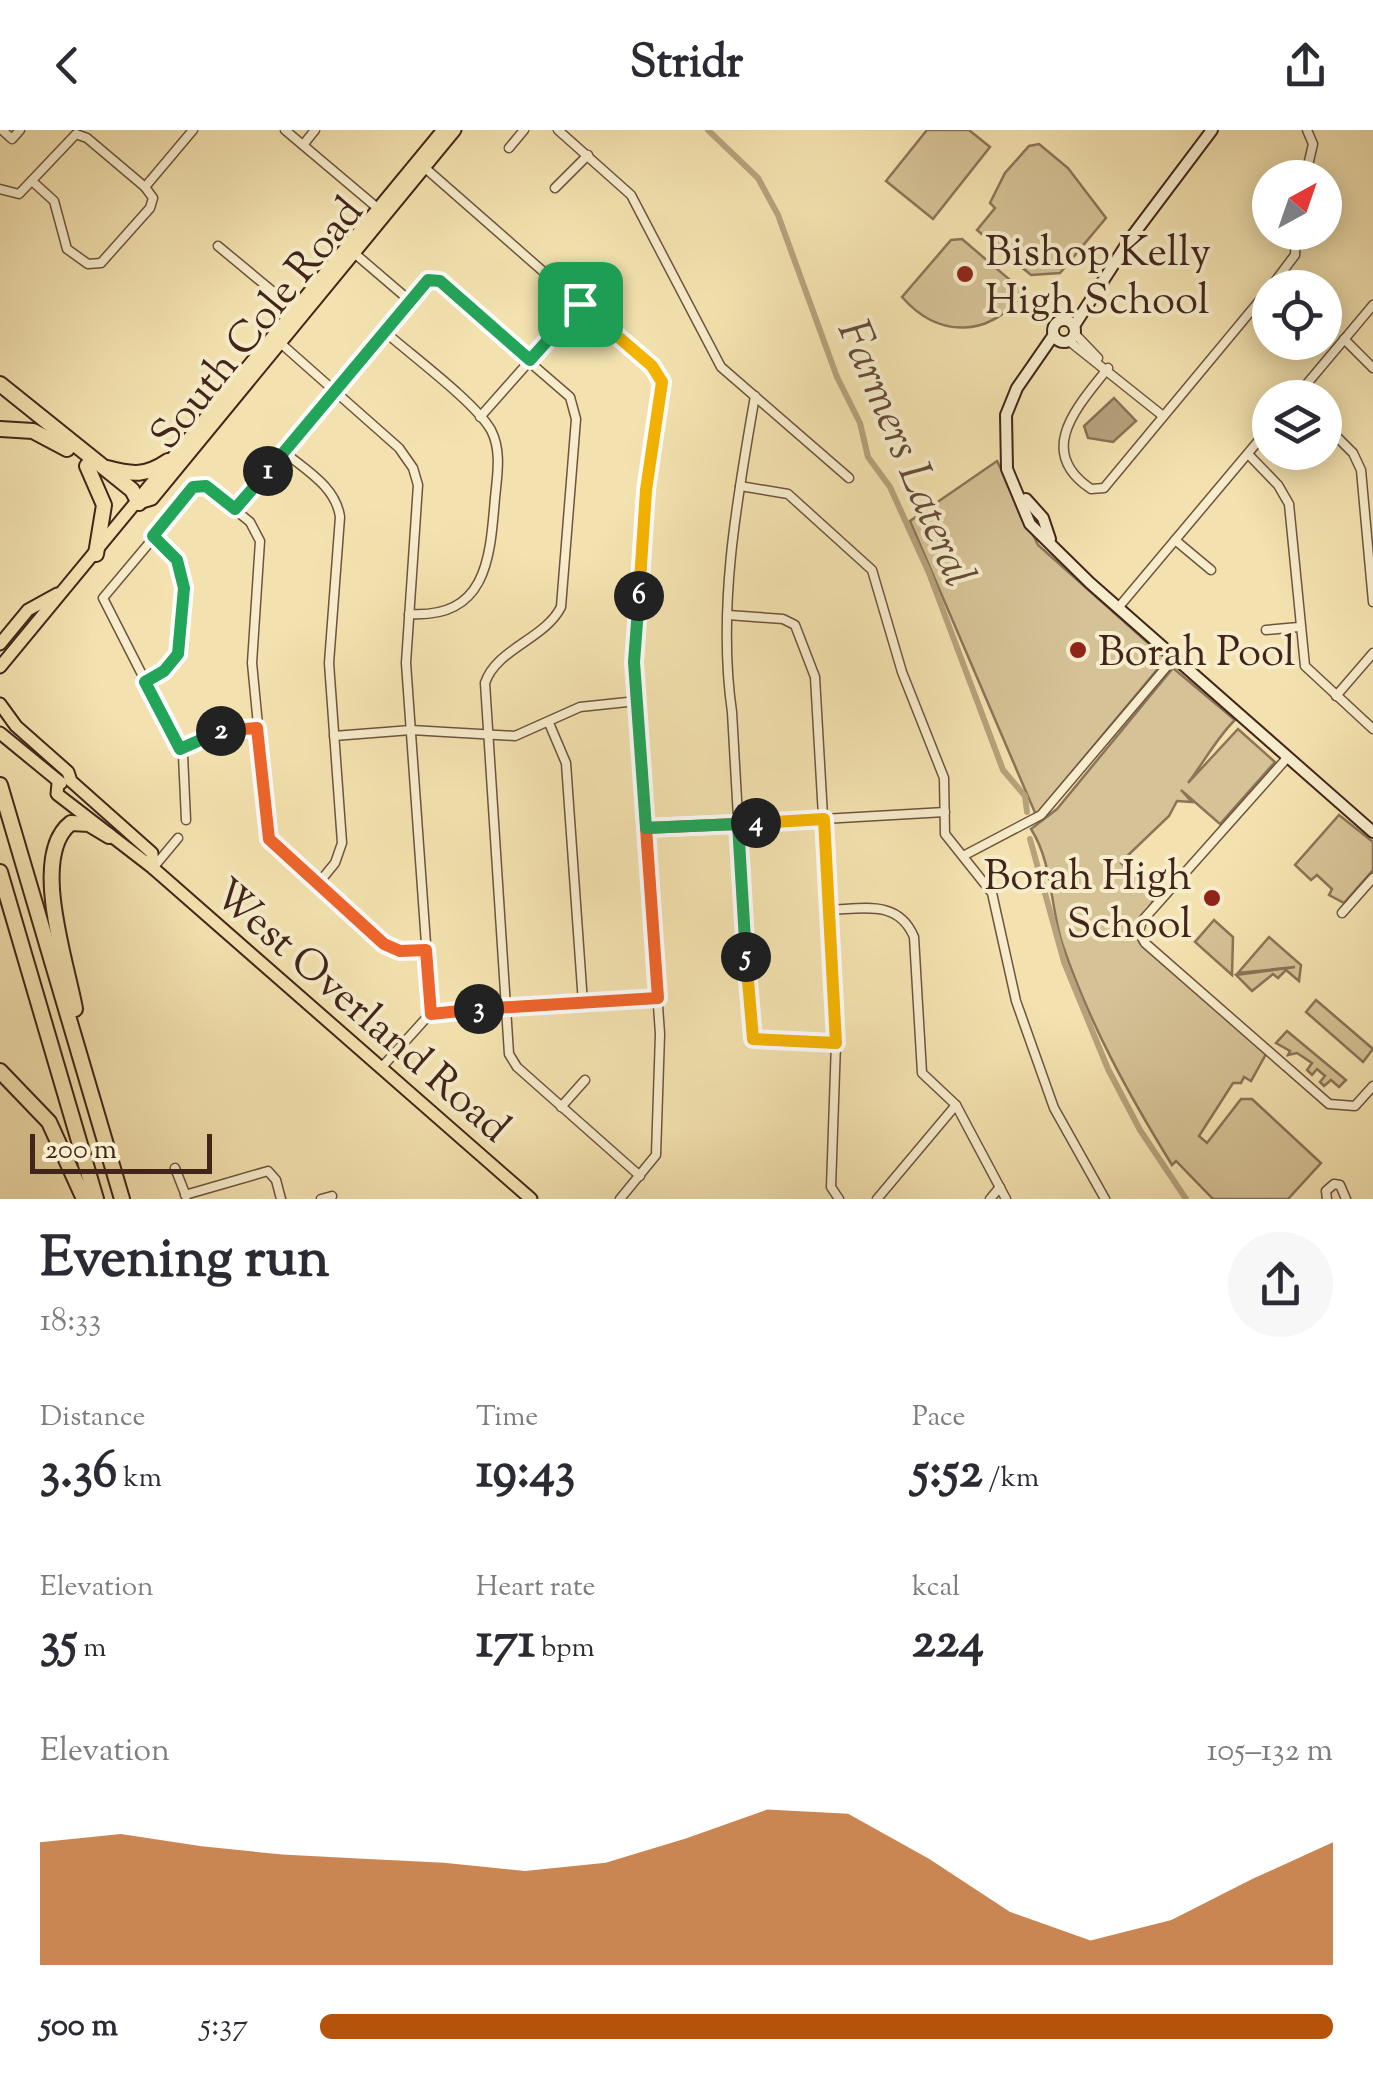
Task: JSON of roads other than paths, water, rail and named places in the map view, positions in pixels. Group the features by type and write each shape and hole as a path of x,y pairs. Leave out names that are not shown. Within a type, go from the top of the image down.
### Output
{"highway":[{"path":"0,380 94,466 136,475 150,473 168,461"},
{"path":"0,430 33,432 51,438 132,490 140,503"},
{"path":"94,466 104,505 96,554"},
{"path":"0,784 122,1199"},
{"path":"84,1064 54,905 50,862 58,835 71,823 89,824 109,836"},
{"path":"0,872 96,1199"},
{"path":"0,1071 50,1122 84,1199"}],"main road":[{"name":"South Cole Road","path":"0,667 140,503 143,491 168,461 352,252 443,130"},
{"name":"South Cole Road","path":"140,503 152,499 334,260 456,130"},
{"path":"328,281 334,260"},
{"path":"0,644 28,610 65,590"},
{"path":"0,704 17,728 68,772 64,782"},
{"name":"West Overland Road","path":"0,733 152,853 153,868"},
{"name":"West Overland Road","path":"64,782 56,794 153,868 532,1199"}],"street":[{"path":"2,130 12,139 20,130"},
{"path":"145,186 193,130"},
{"path":"285,130 381,211"},
{"path":"303,145 315,130"},
{"path":"509,148 524,130"},
{"path":"558,130 631,195 715,358 848,478"},
{"path":"1212,130 1066,333 1027,375 1010,402 1004,429 1005,457 1030,524 1118,608 1373,832"},
{"path":"1308,130 1313,144 1309,160"},
{"path":"0,189 18,194 76,134 87,138 145,186 153,198 150,208 107,258 88,264 67,249 54,201 32,182"},
{"path":"555,188 588,155"},
{"path":"424,166 652,366 662,382 646,490 634,662 658,998 656,1155 620,1199"},
{"path":"218,246 294,309"},
{"path":"352,252 409,300"},
{"path":"235,509 409,300 432,278 565,390 576,412 564,594 556,618 487,676 488,738 512,1061 640,1176"},
{"path":"480,417 580,304"},
{"path":"1311,380 1373,305"},
{"path":"1104,365 1069,416 1066,428 1066,458 1072,472 1092,489 1104,488 1252,310"},
{"path":"384,332 490,428 498,460 488,566 480,583 447,611 409,614"},
{"path":"1066,333 1163,416"},
{"path":"275,338 399,448 413,468 418,495 406,663 431,1014"},
{"path":"1344,339 1373,368"},
{"path":"754,396 740,486 725,663 752,1036 763,1042 836,1043"},
{"path":"1342,442 1362,470 1373,600"},
{"path":"1118,608 1252,449"},
{"path":"284,452 327,488 339,509 329,663 342,843 335,863 316,885"},
{"path":"1248,454 1278,485 1289,504 1305,666 1373,729"},
{"path":"186,820 180,749 103,598 198,484 235,509 256,532 262,551 252,664 269,839 384,944 400,951 426,950"},
{"path":"740,486 788,494 872,570 902,672 944,778 945,834 992,893 1016,1000 1054,1108 1106,1199"},
{"path":"145,682 164,671 178,654 184,588 177,560 153,536"},
{"path":"1175,540 1210,570"},
{"path":"728,616 783,619 800,631 816,686 836,1043 832,1187 839,1199"},
{"path":"1266,630 1299,626"},
{"path":"1336,696 1373,653"},
{"path":"963,856 1041,815 1174,658"},
{"path":"334,736 411,730 488,738 523,735 580,707 637,701"},
{"path":"549,723 566,764 583,1003"},
{"path":"180,749 211,732 257,728"},
{"path":"1287,758 1142,921 1139,932 1145,943 1330,1104 1355,1106 1373,1086"},
{"path":"646,828 945,812"},
{"path":"153,868 178,838"},
{"path":"1342,913 1373,878"},
{"path":"829,910 885,908 909,926 914,937 922,1073 956,1106 1006,1199"},
{"path":"382,1067 431,1014 658,998"},
{"path":"562,1107 585,1080"},
{"path":"876,1199 956,1106"},
{"path":"175,1168 186,1197 270,1171 282,1199"},
{"path":"1327,1199 1326,1191 1334,1184 1340,1186 1346,1199"},
{"path":"990,1199 1000,1187"},
{"path":"321,1199 332,1196"}],"waterway":[{"name":"Farmers Lateral","path":"708,130 758,178 778,215 837,377 860,423 868,457 890,487 929,573 1003,770 1025,796 1027,812"},
{"name":"Farmers Lateral","path":"1030,839 1064,962 1108,1069 1140,1130 1186,1199"}],"place":[{"name":"Bishop Kelly High School","path":"965,274"},
{"name":"Borah Pool","path":"1078,650"},
{"name":"Borah High School","path":"1212,898"}]}
